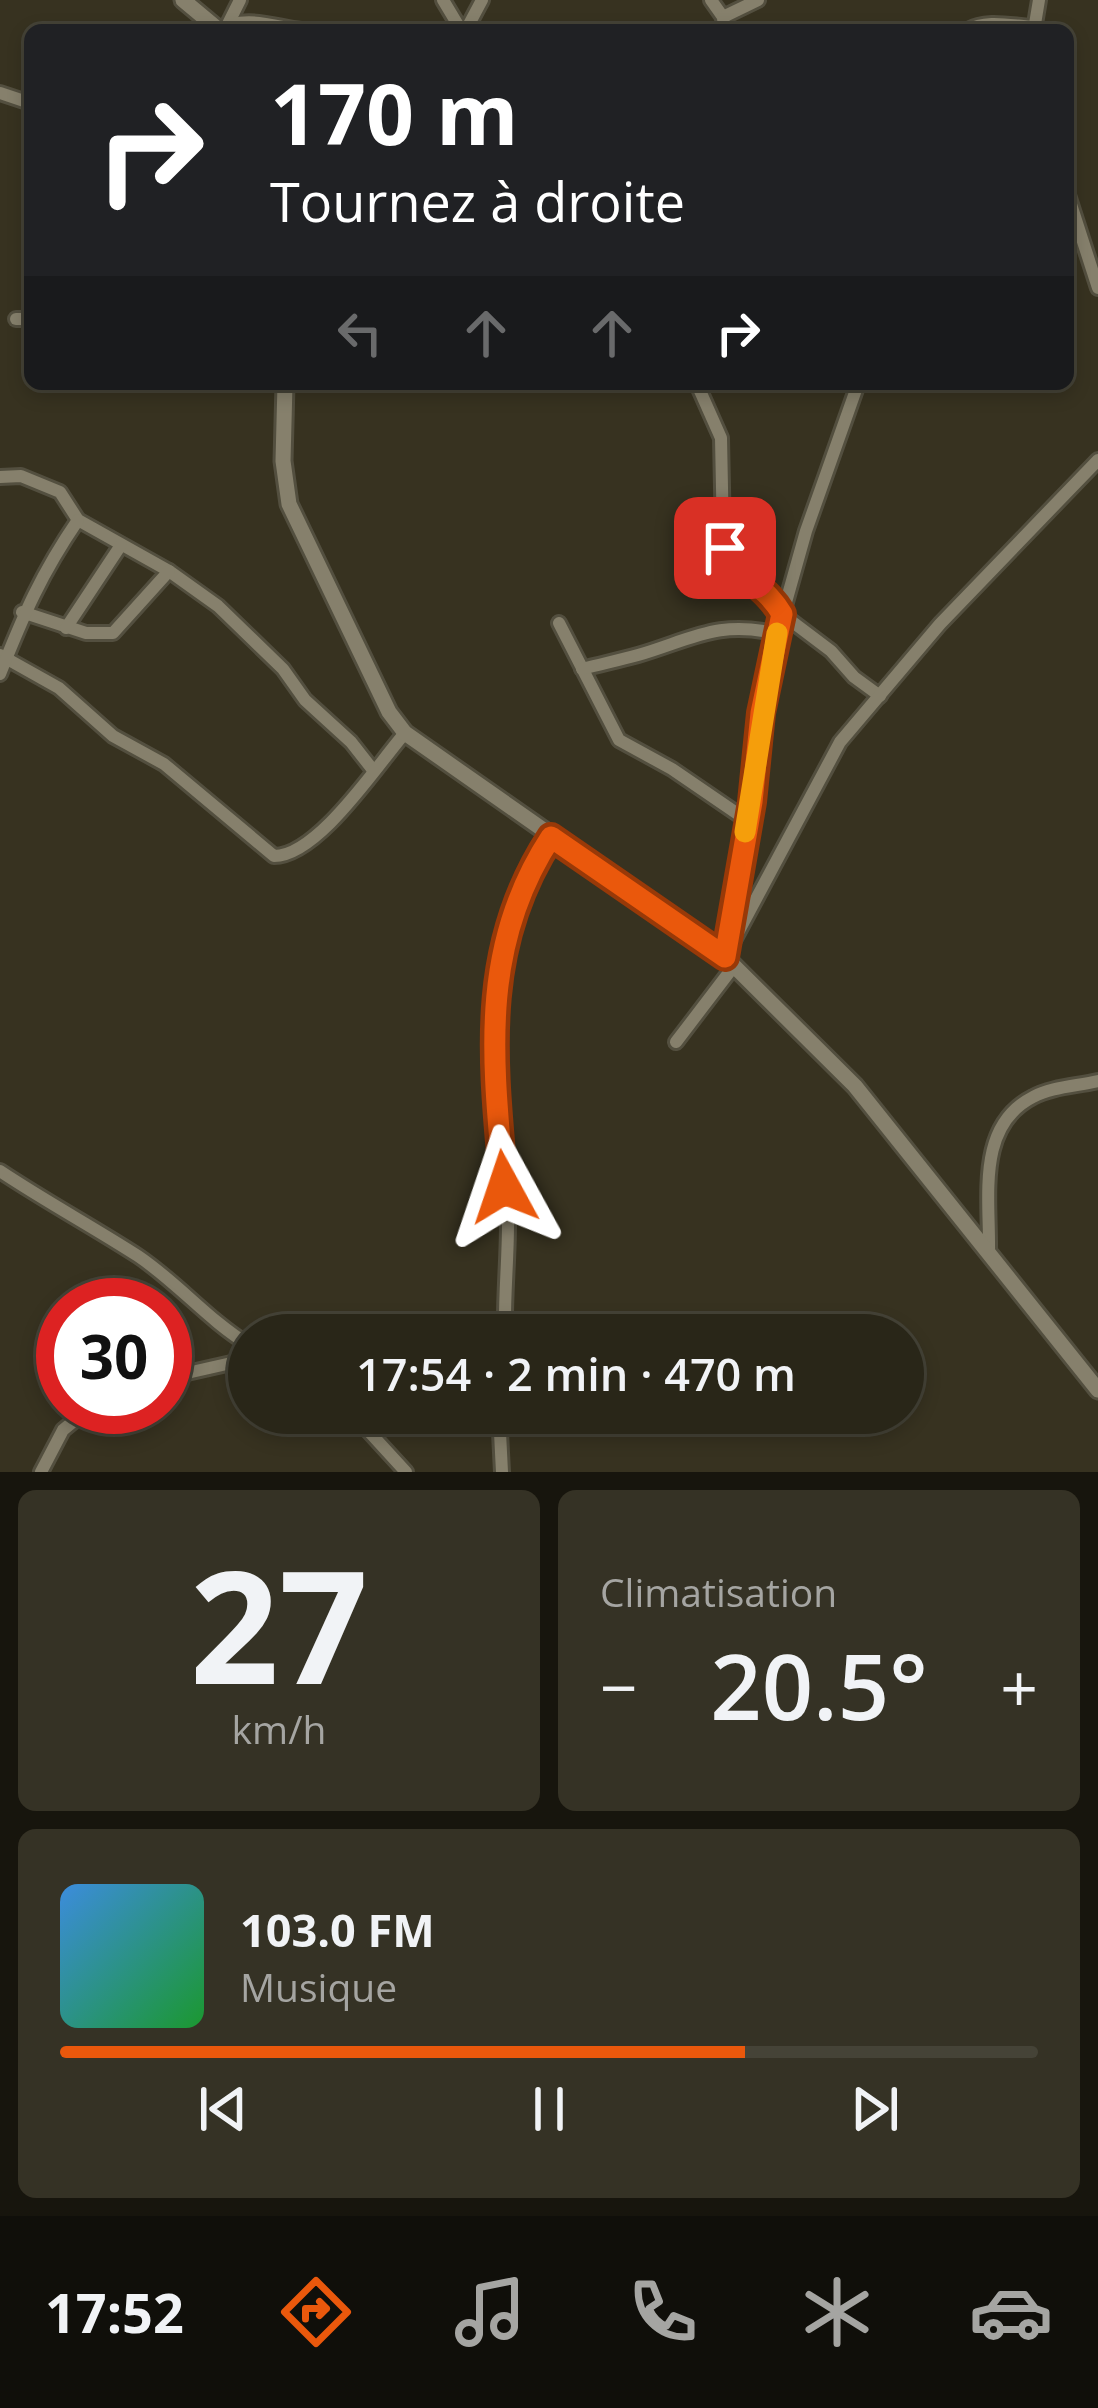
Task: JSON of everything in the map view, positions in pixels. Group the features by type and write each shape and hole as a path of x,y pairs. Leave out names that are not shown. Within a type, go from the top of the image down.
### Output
{"street":[{"path":"183,0 217,24"},
{"path":"711,0 723,24 758,0"},
{"path":"1074,214 1098,288"},
{"path":"285,390 282,438 289,504 389,712 405,733 729,961 855,1086 1098,1390"},
{"path":"700,390 722,438 725,548 737,571 771,595 782,614 880,696"},
{"path":"729,961 761,713 777,634 806,531 856,390"},
{"path":"676,1042 729,961 839,742 940,624 1098,460"},
{"path":"0,476 21,476 60,492 79,520 170,571 240,625 373,770"},
{"path":"0,674 3,657 44,569 79,520"},
{"path":"66,628 121,545"},
{"path":"22,612 66,628 113,633 170,571"},
{"path":"559,623 619,740 672,769 748,821"},
{"path":"582,669 640,655 694,634 761,630 777,634"},
{"path":"3,657 59,688 113,736 164,764 274,856 284,856 314,839 405,733"},
{"path":"506,1314 508,1224 493,1028 501,952 518,897 551,837"},
{"path":"989,1252 990,1148 1008,1113 1036,1094 1098,1081"},
{"path":"0,1172 139,1257 228,1332"},
{"path":"192,1372 228,1363"},
{"path":"41,1472 61,1434"},
{"path":"371,1434 406,1472"},
{"path":"500,1434 502,1472"}],"slow traffic":[{"path":"745,832 777,633"}],"route":[{"path":"504,1187 493,1028 501,952 518,897 551,837 725,957 752,802 761,713 782,614 763,587 737,571 725,548"}]}
